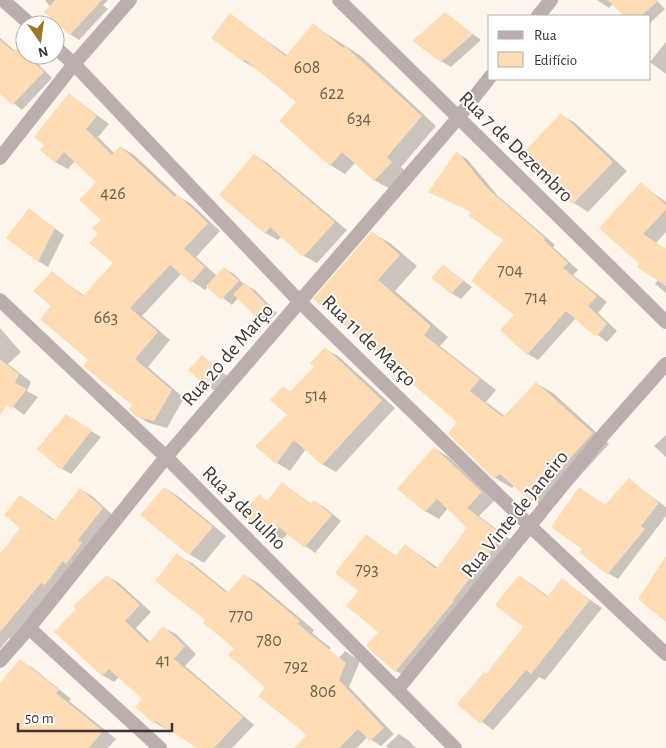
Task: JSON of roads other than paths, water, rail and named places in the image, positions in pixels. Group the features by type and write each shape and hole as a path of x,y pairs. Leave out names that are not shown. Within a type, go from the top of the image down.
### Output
{"street":[{"path":"3,0 20,15"},
{"path":"0,158 74,64 130,0"},
{"name":"Rua 7 de Dezembro","path":"339,0 666,322"},
{"path":"539,15 551,0"},
{"name":"Rua 11 de Março","path":"65,56 300,302 531,527 666,654"},
{"name":"Rua 20 de Março","path":"0,661 29,628 166,457 458,118 488,80"},
{"name":"Rua 3 de Julho","path":"0,300 166,457 455,748"},
{"name":"Rua Vinte de Janeiro","path":"396,690 531,527 604,434 666,364"},
{"path":"29,628 160,748"}]}
